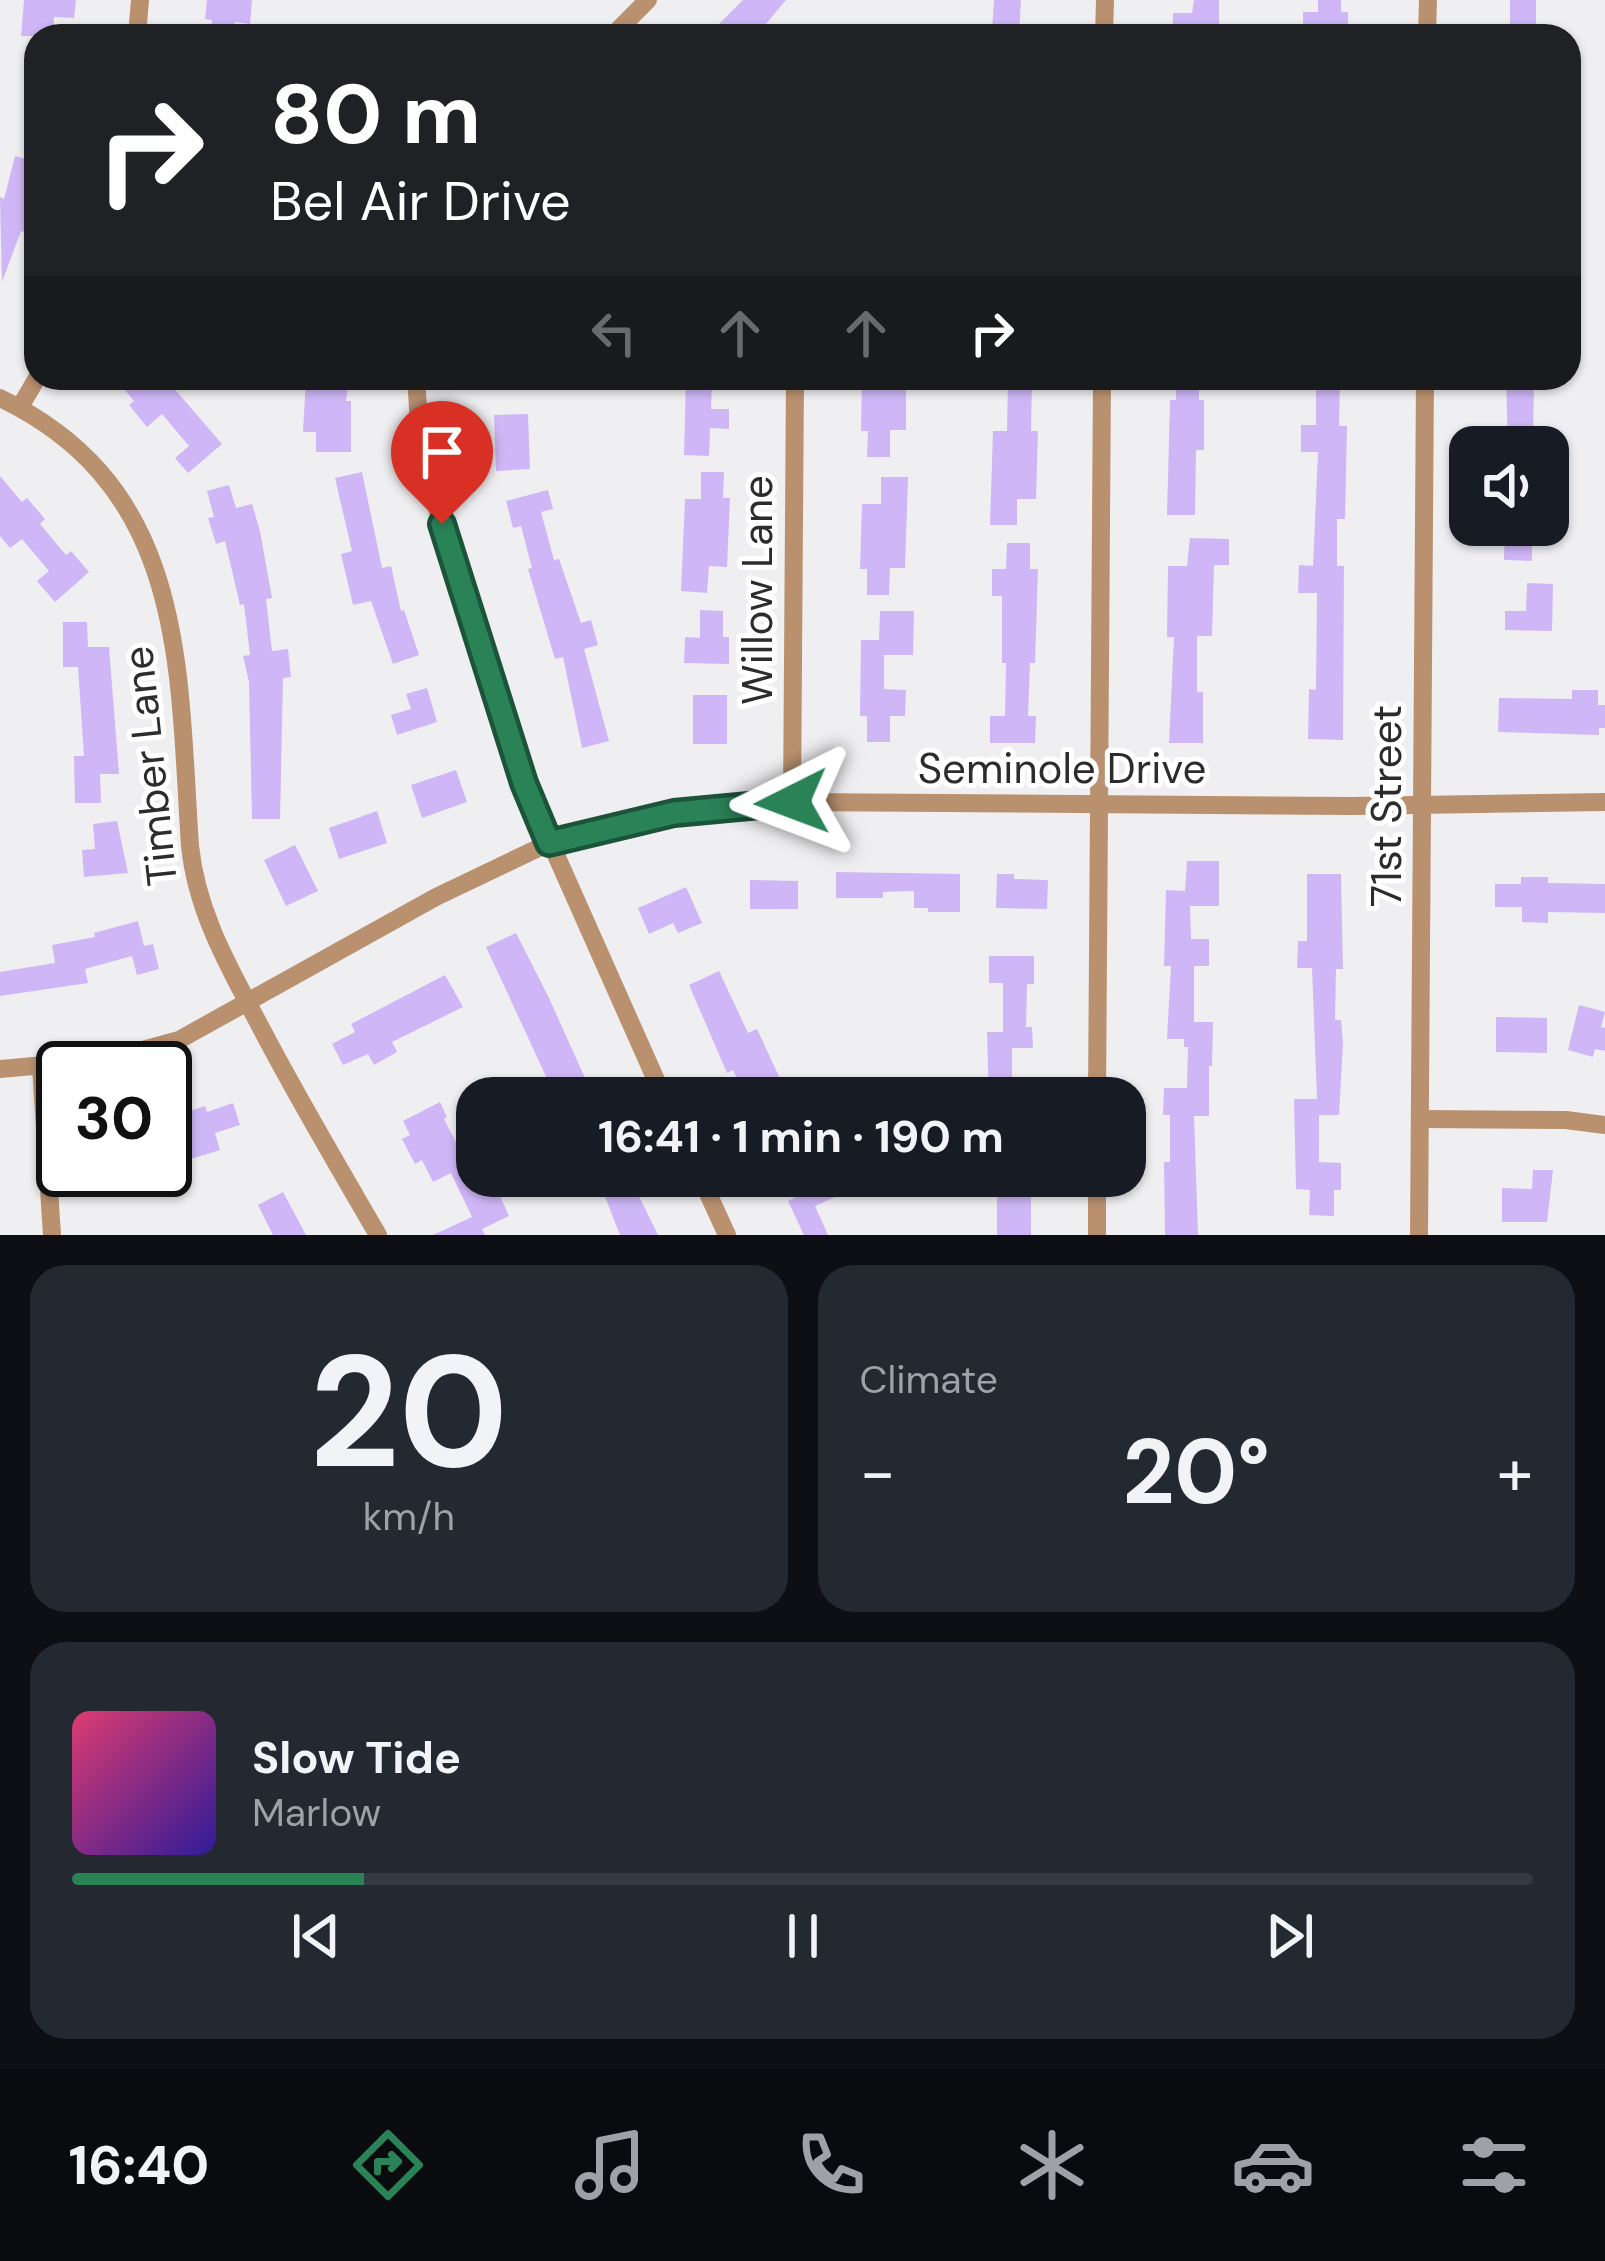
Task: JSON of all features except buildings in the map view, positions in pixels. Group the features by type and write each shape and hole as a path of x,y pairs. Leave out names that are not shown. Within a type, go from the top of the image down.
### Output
{"street":[{"path":"628,24 647,0"},
{"path":"20,407 30,390"},
{"path":"417,390 428,480 524,783 655,1077"},
{"name":"Willow Lane","path":"792,802 795,390"},
{"path":"1097,1077 1102,390"},
{"name":"71st Street","path":"1419,1235 1425,390"},
{"name":"Timber Lane","path":"0,398 20,407 83,454 110,484 154,564 175,642 194,880 215,941 379,1235"},
{"name":"Seminole Drive","path":"176,1041 436,897 549,843 674,813 792,802 1422,806 1605,802"},
{"name":"Seminole Drive","path":"0,1070 36,1066"},
{"path":"1420,1119 1566,1120 1605,1126"},
{"path":"50,1197 52,1235"},
{"path":"710,1197 728,1235"},
{"path":"1096,1235 1097,1197"}],"route":[{"path":"442,524 524,783 549,843 674,813 792,802"}]}
